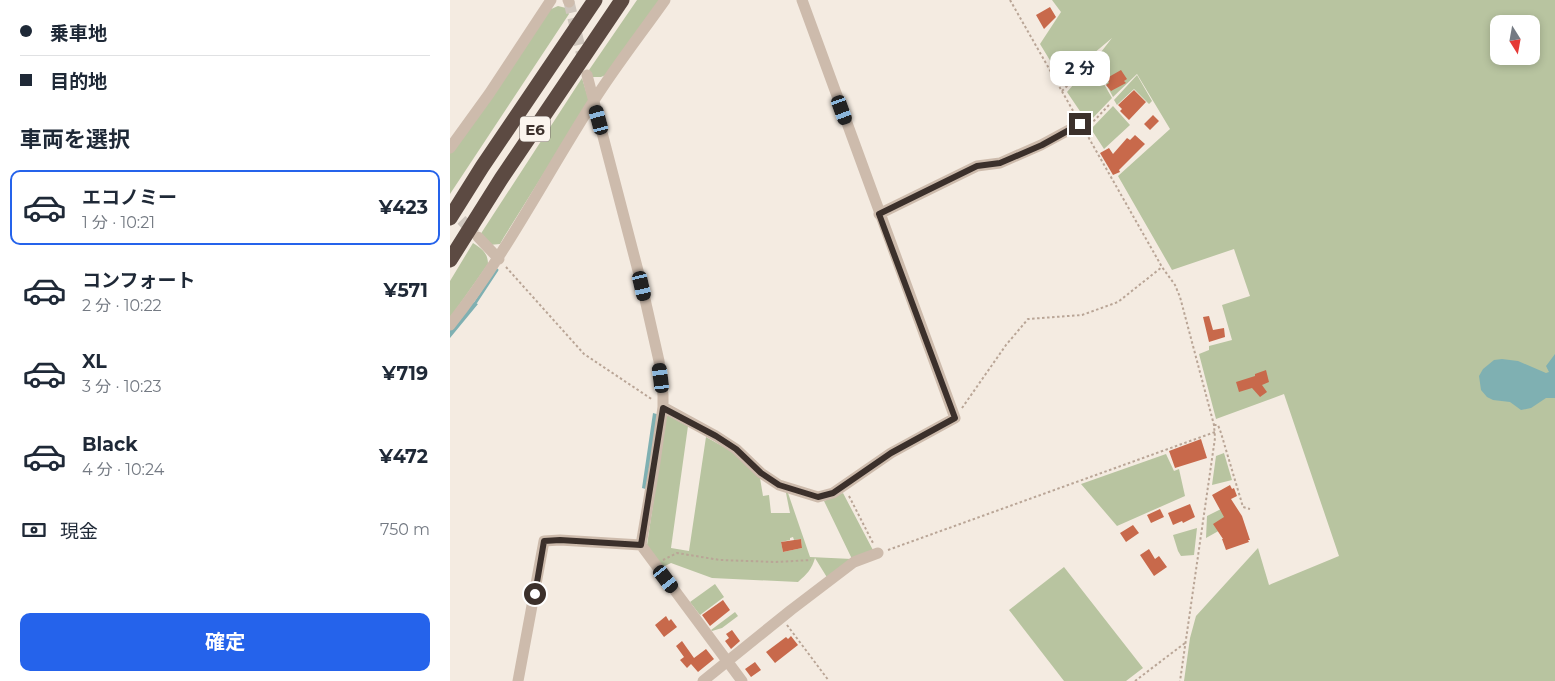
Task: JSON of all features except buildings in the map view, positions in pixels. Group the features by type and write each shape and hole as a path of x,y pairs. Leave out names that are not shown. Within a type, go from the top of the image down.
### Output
{"highway":[{"name":"E6","path":"450,218 482,167 595,0"},
{"name":"E6","path":"450,260 500,179 622,0"}],"street":[{"path":"450,148 489,94 551,0"},
{"path":"450,326 499,259 540,187 594,100 665,0"},
{"path":"663,408 716,436 736,449 761,473 779,485 818,497 833,493 891,453 955,418 802,0"},
{"path":"587,75 651,324 659,361 663,395 663,408 641,545 742,681"},
{"path":"879,214 977,166 1000,163 1042,145 1080,124"},
{"path":"478,237 499,259"},
{"path":"518,681 544,541 560,540 641,545"},
{"path":"703,681 854,562 878,553"}],"path":[{"path":"1010,0 1080,124"},
{"path":"1062,91 1091,62"},
{"path":"1109,105 1084,130 1162,267 1175,285 1180,297 1215,432 1180,681"},
{"path":"499,259 584,354 663,408"},
{"path":"955,418 1006,344 1028,319 1082,315 1118,302 1162,267"},
{"path":"1214,425 1218,425 1222,433 1243,507 1250,509"},
{"path":"844,486 878,553 1215,432"},
{"path":"656,565 668,556 677,553 720,560 776,562 811,560"},
{"path":"782,618 829,681"},
{"path":"1135,681 1185,643"}],"green space":[{"path":"637,0 660,0 608,74 601,77 592,77 589,70"},
{"path":"1052,0 1555,0 1555,681 1184,681 1190,638 1196,616 1258,548 1269,585 1339,556 1284,394 1216,419 1199,354 1209,350 1209,346 1232,340 1222,305 1250,296 1234,249 1172,270 1118,176 1170,129 1137,74 1113,97 1094,61 1112,38 1062,80 1040,44 1061,12"},
{"path":"558,6 566,8 569,14 450,194 450,152 549,10"},
{"path":"1092,63 1112,98 1088,123 1067,92"},
{"path":"1137,75 1152,101 1149,104 1134,89 1117,105 1114,100"},
{"path":"582,78 589,101 500,244 489,245 480,235"},
{"path":"1113,106 1130,125 1104,149 1091,129"},
{"path":"473,243 484,252 488,264 450,318 450,281"},
{"path":"666,416 669,416 688,426 671,548 689,551 706,437 731,451 760,478 763,496 769,495 771,513 790,513 786,493 788,493 810,557 852,559 824,501 843,493 874,552 828,579 815,558 809,571 798,582 712,578 671,563 663,567 647,545","holes":["793,537 794,540 801,539 802,548 783,552 781,542 790,540"]},
{"path":"1224,453 1232,480 1212,485 1216,456"},
{"path":"1166,454 1174,471 1179,469 1185,496 1117,526 1081,484"},
{"path":"1221,509 1231,524 1206,538 1207,516"},
{"path":"1197,528 1194,555 1181,556 1173,535"},
{"path":"1064,567 1143,668 1126,681 1064,681 1009,610"},
{"path":"715,584 724,597 700,615 690,602"},
{"path":"735,612 738,616 722,628 711,630"}],"water":[{"path":"472,302 478,304 450,338 450,330"},
{"path":"1555,354 1555,398 1546,398 1531,408 1521,410 1510,402 1493,400 1487,397 1481,390 1479,376 1483,369 1494,360 1518,361 1546,373 1549,372 1546,366"},
{"path":"653,413 660,415 649,490 642,488"}],"waterway":[{"path":"474,305 497,270"}],"tunnel":[{"path":"569,2 584,64"},
{"path":"450,208 475,234"}],"route":[{"path":"535,594 544,541 560,540 641,545 663,408 716,436 736,449 761,473 779,485 818,497 833,493 891,453 955,418 879,214 977,166 1000,163 1042,145 1080,124"}]}
